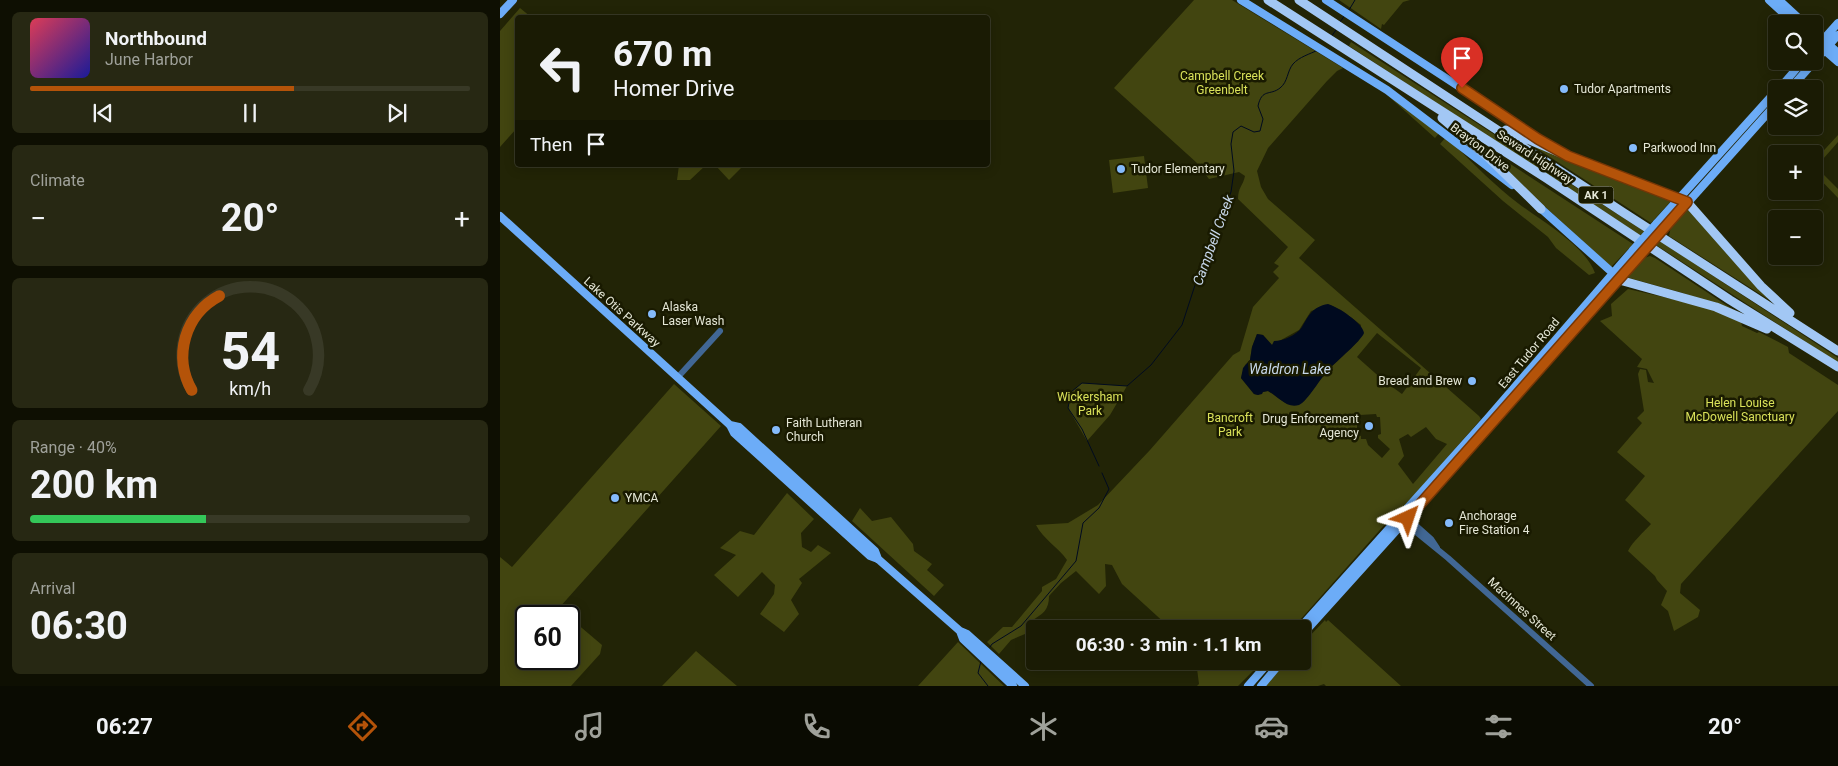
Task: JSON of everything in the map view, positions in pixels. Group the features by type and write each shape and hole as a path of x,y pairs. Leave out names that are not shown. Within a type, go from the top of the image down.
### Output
{"highway":[{"name":"Seward Highway","path":"1268,0 1838,367"},
{"name":"Seward Highway","path":"1299,0 1838,350"},
{"path":"1417,97 1488,157 1541,209"},
{"path":"1471,112 1525,139 1568,156"},
{"path":"1683,201 1761,286 1786,310 1838,350"},
{"path":"1616,275 1623,281 1716,307 1764,327 1814,353"}],"main road":[{"path":"500,14 513,0"},
{"name":"Brayton Drive","path":"1241,0 1311,42 1418,112 1541,209 1616,275"},
{"path":"1326,0 1538,139 1568,156 1683,201"},
{"path":"1769,0 1785,15"},
{"path":"1779,0 1795,15"},
{"path":"1823,42 1838,23"},
{"path":"1823,44 1838,35"},
{"path":"1823,46 1838,52"},
{"path":"1823,47 1838,62"},
{"name":"East Tudor Road","path":"1786,80 1795,70"},
{"name":"East Tudor Road","path":"1616,275 1639,256 1665,228 1683,201 1768,101"},
{"name":"East Tudor Road","path":"1307,620 1481,436 1616,275 1633,250 1657,223 1683,201 1768,112"},
{"name":"Lake Otis Parkway","path":"500,216 678,377 730,425 734,433 870,556 878,559 960,631 963,639 979,649 1025,686"},
{"name":"East Tudor Road","path":"1311,625 1403,518"},
{"name":"Lake Otis Parkway","path":"990,659 1014,686"},
{"path":"1248,686 1262,670"},
{"path":"1261,686 1274,670"}],"street":[{"path":"678,377 720,331"},
{"name":"MacInnes Street","path":"1403,518 1429,544 1438,549 1591,686"}],"green space":[{"path":"1194,0 1232,0 1343,68 1327,81 1268,148 1257,171 1261,187 1268,199 1315,240 1299,258 1481,419 1300,620 1161,620 1122,584 1112,565 1105,564 1106,586 1099,594 1076,571 1049,596 1048,605 1039,616 1033,620 1026,620 1026,633 1011,640 999,654 987,642 1003,627 1012,627 1042,591 1042,587 1056,579 1067,560 1036,525 1068,523 1098,505 1150,450 1233,355 1240,351 1253,307 1279,278 1273,272 1279,266 1274,263 1288,247 1238,199 1245,176 1239,172 1209,179 1197,163 1114,88","holes":["1330,305 1341,310 1361,325 1358,341 1329,369 1307,397 1297,405 1287,404 1268,391 1258,395 1254,394 1241,378 1245,365 1250,360 1257,334 1263,335 1272,345 1299,330 1311,311","1377,333 1421,368 1402,394 1357,357","1376,414 1377,417 1380,417 1381,434 1378,435 1378,438 1390,449 1382,458 1368,445 1366,439 1361,439 1361,436 1357,435 1357,418 1360,418 1360,415","1426,427 1436,439 1447,444 1413,484 1398,464 1404,456 1399,439 1408,434 1411,437"]},
{"path":"1339,0 1410,0 1403,2 1384,25 1382,24 1381,29"},
{"path":"520,8 529,15 515,15 515,130 500,147 500,31"},
{"path":"1351,42 1645,232 1641,236 1349,46"},
{"path":"1386,94 1440,132 1435,138"},
{"path":"1838,135 1838,142 1823,159 1823,151"},
{"path":"1446,137 1510,197 1570,241 1589,262 1595,273 1589,275 1556,248 1548,237 1503,201 1440,144"},
{"path":"1475,141 1633,244 1611,267"},
{"path":"1527,142 1668,199 1671,201 1651,223"},
{"path":"1144,156 1148,188 1113,193 1109,160"},
{"path":"679,167 704,167 690,180 677,180"},
{"path":"717,167 742,167 729,180"},
{"path":"1823,174 1838,189 1838,198 1823,182"},
{"path":"1688,208 1771,301 1669,236 1671,226"},
{"path":"1660,241 1838,358 1838,363 1656,245"},
{"path":"1650,256 1743,316 1683,293 1626,277 1644,258"},
{"name":"Helen Louise McDowell Sanctuary","path":"1628,289 1712,308 1741,321 1742,326 1757,333 1759,332 1788,347 1789,353 1838,385 1838,411 1681,584 1680,593 1700,610 1698,617 1674,631 1668,611 1661,605 1667,591 1655,576 1628,551 1635,540 1651,524 1625,500 1645,476 1617,452 1642,423 1637,418 1644,411 1638,374 1640,369 1646,370 1648,382 1654,383 1647,369 1637,367 1642,359 1600,321 1612,316 1611,304"},
{"name":"Wickersham Park","path":"1082,383 1127,386 1110,415 1087,441 1068,408 1071,392"},
{"name":"YMCA","path":"674,384 721,426 562,605 515,605 515,670 580,670 580,626 602,645 600,654 571,686 500,686 500,557 512,567"},
{"path":"787,493 814,519 801,533 802,547 811,552 818,545 831,553 799,579 802,583 791,600 799,614 784,632 760,614 774,594 775,585 762,572 738,597 714,575 736,555 720,548 740,531 754,535"},
{"path":"860,508 872,521 891,517 913,544 914,551 932,564 927,570 944,585 934,596 852,521"},
{"path":"1325,620 1326,622 1328,620 1401,686 1326,686 1324,684 1318,686 1265,686 1278,670 1311,670 1311,635"},
{"path":"958,642 1004,686 918,686"},
{"path":"696,651 737,686 662,686"},
{"path":"1197,670 1254,670 1238,686 1197,686 1199,684"}],"water":[{"name":"Waldron Lake","path":"1328,304 1338,308 1355,320 1363,329 1362,337 1329,369 1303,403 1294,406 1286,404 1268,391 1258,395 1254,394 1241,378 1243,368 1250,360 1257,334 1263,335 1272,345 1274,341 1285,339 1297,333 1312,312 1318,307"}],"waterway":[{"name":"Campbell Creek","path":"1349,10 1355,0"},
{"name":"Campbell Creek","path":"1340,22 1345,15"},
{"name":"Campbell Creek","path":"1331,37 1336,30"},
{"name":"Campbell Creek","path":"1099,466 1082,429 1068,408 1071,392 1082,383 1127,386 1151,365 1182,325 1198,276 1231,192 1234,171 1231,144 1233,132 1241,126 1254,132 1260,131 1263,119 1258,106 1262,97 1283,86 1295,62 1318,50"},
{"name":"Campbell Creek","path":"990,647 1021,626 1076,561 1083,523 1099,508 1109,489 1102,473"},
{"name":"Campbell Creek","path":"981,661 978,673 988,686"}],"place":[{"name":"Tudor Apartments","path":"1564,89"},
{"name":"Parkwood Inn","path":"1633,148"},
{"name":"Tudor Elementary","path":"1121,169"},
{"name":"Alaska Laser Wash","path":"652,314"},
{"name":"Bread and Brew","path":"1472,381"},
{"name":"Drug Enforcement Agency","path":"1369,426"},
{"name":"Faith Lutheran Church","path":"776,430"},
{"name":"YMCA","path":"615,498"},
{"name":"Anchorage Fire Station 4","path":"1449,523"}],"route":[{"path":"1408,518 1687,202 1568,156 1538,139 1462,88"}],"park label":[{"name":"Campbell Creek Greenbelt","path":"1222,83"},
{"name":"Bancroft Park","path":"1230,425"}]}
